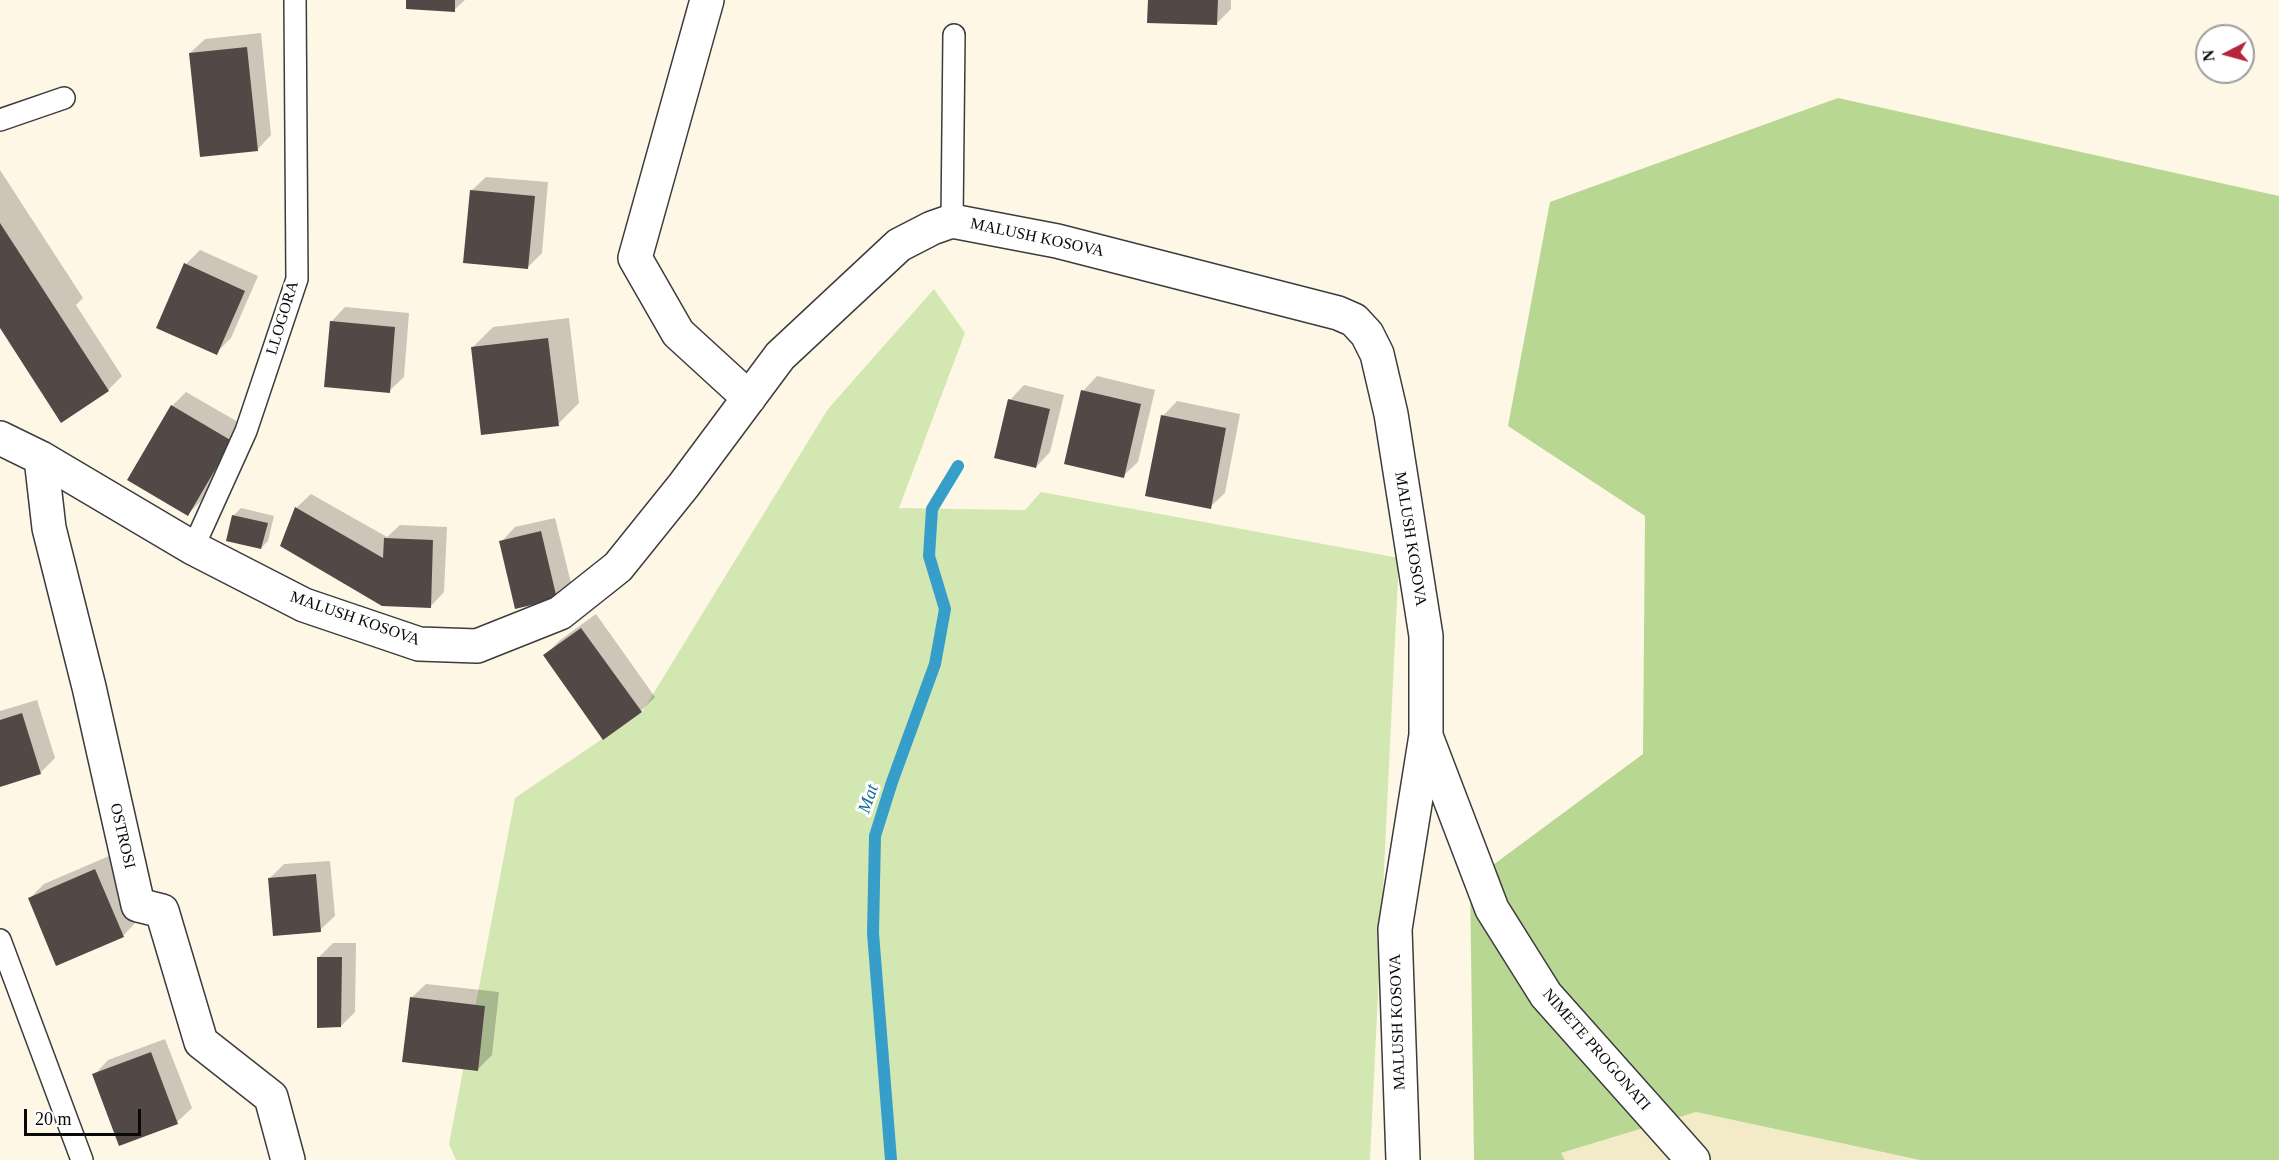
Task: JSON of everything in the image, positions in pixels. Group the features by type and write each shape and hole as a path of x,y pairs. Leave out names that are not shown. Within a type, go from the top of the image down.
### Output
{"street":[{"path":"706,0 635,258 678,333 749,398"},
{"name":"MALUSH KOSOVA","path":"0,438 40,458 193,548 304,605 419,644 477,646 560,614 618,567 684,485 780,356 899,245 932,228 952,221 1057,241 1338,313 1354,320 1367,334 1377,354 1391,414 1426,636 1426,735 1395,929 1403,1160"},
{"name":"OSTROSI","path":"40,458 49,528 89,687 138,905 162,911 201,1042 271,1097 288,1160"},
{"name":"NIMETE PROGONATI","path":"1426,735 1492,909 1540,985 1638,1100 1693,1160"}],"lane":[{"name":"LLOGORA","path":"193,548 246,431 297,279 295,0"},
{"path":"952,221 954,35"},
{"path":"0,120 64,98"},
{"path":"0,940 82,1160"}],"shaded area":[{"path":"1696,1112 1920,1160 1565,1160 1561,1153"}],"green space":[{"path":"1838,98 2279,196 2279,1160 1920,1160 1696,1112 1561,1153 1565,1160 1474,1160 1470,882 1643,754 1645,516 1508,426 1550,202"},
{"path":"934,289 965,333 899,508 1025,510 1041,492 1399,558 1370,1160 456,1160 449,1144 515,798 642,712 828,409"}],"building":[{"path":"406,0 455,0 455,12 406,9"},
{"path":"1148,0 1218,0 1217,25 1147,23"},
{"path":"247,47 258,151 200,157 189,53"},
{"path":"470,190 535,196 528,269 463,263"},
{"path":"0,223 109,391 61,423 0,328"},
{"path":"184,263 245,291 217,355 156,328"},
{"path":"330,321 395,327 390,393 324,387"},
{"path":"548,338 559,426 481,435 471,347"},
{"path":"1081,390 1141,404 1124,478 1064,464"},
{"path":"1008,399 1050,409 1036,468 994,458"},
{"path":"171,405 232,441 188,516 127,480"},
{"path":"1161,415 1226,428 1211,509 1145,496"},
{"path":"295,507 383,558 384,538 433,540 431,608 382,606 280,546"},
{"path":"232,515 268,523 261,549 226,541"},
{"path":"541,531 557,599 515,609 499,541"},
{"path":"581,628 642,712 603,740 543,655"},
{"path":"22,713 41,774 0,787 0,720"},
{"path":"95,869 124,937 56,966 28,898"},
{"path":"316,874 321,932 273,936 268,878"},
{"path":"317,957 342,957 341,1027 317,1028"},
{"path":"410,997 485,1006 478,1071 402,1062"},
{"path":"151,1052 178,1124 119,1146 92,1074"}],"waterway":[{"name":"Mat","path":"891,1160 873,933 875,836 935,664 945,609 929,556 932,509 958,466"}]}
